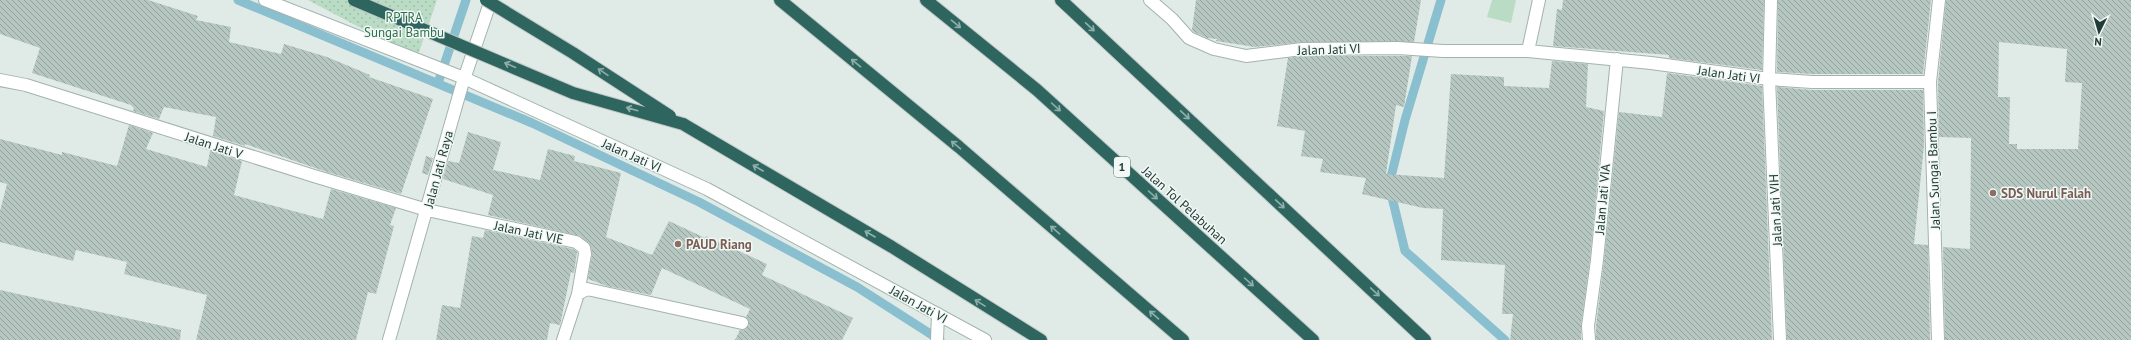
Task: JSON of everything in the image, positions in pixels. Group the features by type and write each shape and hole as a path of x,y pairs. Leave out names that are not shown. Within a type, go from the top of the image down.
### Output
{"highway":[{"path":"354,0 573,93 683,124"},
{"path":"486,0 574,53 683,124 892,247 1041,340"},
{"path":"780,0 959,147 1183,340"},
{"name":"Jalan Tol Pelabuhan","path":"926,0 1037,90 1313,340"},
{"path":"1061,0 1425,340"}],"street":[{"name":"Jalan Jati VI","path":"265,0 447,72 463,82 708,189 985,340"},
{"name":"Jalan Jati Raya","path":"389,340 418,207 454,111 491,0"},
{"name":"Jalan Jati VI","path":"1150,0 1172,19 1189,38 1214,49 1246,56 1302,50 1398,48 1443,51 1528,51 1617,58 1769,79 1812,82 1930,82"},
{"path":"1528,51 1540,0"},
{"name":"Jalan Jati VIH","path":"1771,0 1769,79 1780,340"},
{"name":"Jalan Sungai Bambu I","path":"1938,340 1930,82 1939,0"},
{"name":"Jalan Jati VIA","path":"1589,340 1588,326 1597,260 1617,58"},
{"name":"Jalan Jati V","path":"0,80 26,85 314,176 418,207"},
{"name":"Jalan Jati VIE","path":"418,207 576,242 584,248 585,254 578,294 563,340"},
{"path":"578,294 587,289 742,323"},
{"path":"937,340 938,314"}],"green space":[{"name":"RPTRA Sungai Bambu","path":"308,0 437,0 417,58"},
{"path":"1492,0 1516,0 1511,23 1487,17"}],"building":[{"path":"0,0 148,0 198,16 196,20 231,27 229,42 281,54 284,44 327,57 370,75 369,77 433,99 401,194 327,172 245,144 245,146 213,136 216,117 164,107 159,119 133,111 134,108 131,105 32,73 40,48 0,34"},
{"path":"1196,0 1421,0 1414,42 1302,42 1255,47 1216,41 1217,39 1207,38 1194,32 1192,30"},
{"path":"1563,0 1764,0 1762,70 1669,58 1669,55 1553,46 1557,9 1562,10"},
{"path":"1778,0 1931,0 1923,74 1812,74 1777,72"},
{"path":"1946,0 2131,0 2131,340 1945,340 1943,247 1970,249 1971,138 1939,137 1938,82","holes":["1999,42 2067,49 2065,82 2082,83 2078,149 2017,149 2017,144 2009,144 2010,97 1998,97"]},
{"path":"1303,56 1412,56 1404,107 1396,105 1386,174 1444,178 1451,74 1504,77 1504,86 1549,88 1552,61 1588,64 1586,107 1604,111 1590,259 1581,325 1581,340 1510,340 1513,314 1502,314 1505,265 1441,260 1443,209 1423,208 1362,194 1366,178 1320,172 1323,159 1301,156 1305,131 1277,126 1288,58"},
{"path":"1667,73 1762,86 1772,340 1596,340 1596,326 1619,112 1662,117"},
{"path":"1777,87 1812,90 1923,90 1924,145 1914,244 1928,245 1930,340 1787,340"},
{"path":"129,125 153,133 146,149 207,167 210,151 242,161 234,195 323,219 331,189 396,208 390,225 394,226 376,294 368,292 356,340 196,340 207,295 124,274 127,262 76,250 73,261 0,242 0,211 7,184 0,182 0,139 62,155 62,152 117,166"},
{"path":"468,132 501,142 493,170 540,180 548,149 575,156 574,161 621,173 606,237 652,255 669,221 705,238 706,236 767,264 762,275 853,318 842,340 735,340 740,330 745,330 749,325 746,317 750,309 662,268 651,295 607,286 588,279 592,255 591,247 580,236 488,215 493,195 443,179 448,161 459,163"},
{"path":"426,156 433,158 428,175 422,173"},
{"path":"485,230 573,249 577,252 574,273 571,272 560,325 550,323 547,340 436,340 442,305 460,308 472,236 483,238"},
{"path":"0,290 181,330 180,340 0,340"}],"waterway":[{"path":"238,0 532,123 699,202 857,287 940,340"},
{"path":"438,83 466,0"},
{"path":"1441,0 1405,120 1389,185 1405,251 1505,340"}],"place":[{"name":"SDS Nurul Falah","path":"1993,193"},
{"name":"PAUD Riang","path":"678,244"}]}
